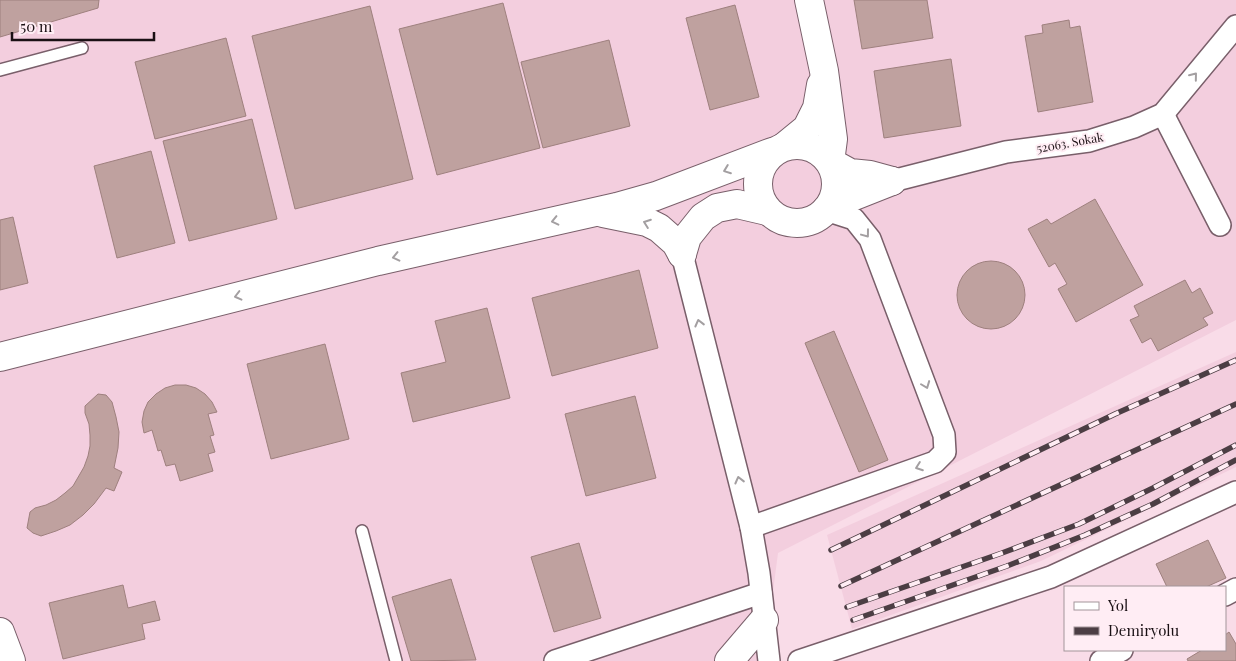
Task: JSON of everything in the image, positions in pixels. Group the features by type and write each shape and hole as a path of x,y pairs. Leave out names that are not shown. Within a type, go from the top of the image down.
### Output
{"street":[{"path":"809,0 824,71 833,139 830,162"},
{"name":"52063. Sokak","path":"892,181 1006,152 1089,141 1134,127 1163,114 1236,26"},
{"path":"767,211 760,200 757,187 758,174 763,162 807,128 817,108 824,71"},
{"path":"1163,114 1220,225"},
{"path":"0,357 378,260 596,212 656,196 778,149 797,144 810,146 821,152 830,162 835,174 836,187 833,200 826,210"},
{"path":"830,162 850,172 892,181"},
{"path":"682,254 687,237 703,217 717,208 737,204 767,211 790,223 803,223 815,218 844,200 892,181"},
{"path":"751,528 935,462 946,452 944,434 870,239 854,219 826,210"},
{"path":"596,212 647,222 659,228 676,243 682,254 751,528 759,572 769,661"},
{"path":"799,661 1051,577 1236,492"},
{"path":"555,661 761,593"},
{"path":"729,661 764,620"},
{"path":"0,632 11,661"},
{"path":"1101,661 1120,651"}],"lane":[{"path":"0,70 82,48"},
{"path":"362,531 396,661"}],"shaded area":[{"path":"0,0 1236,0 1236,320 778,553 764,661 0,661"},
{"path":"1236,352 1236,467 1041,561 852,629 827,535"}],"building":[{"path":"0,0 99,0 98,8 0,37"},
{"path":"854,0 927,0 933,38 862,49"},
{"path":"503,3 540,148 437,175 399,29"},
{"path":"735,5 759,97 710,110 686,18"},
{"path":"370,6 413,179 295,209 252,36"},
{"path":"1069,20 1070,28 1080,26 1093,102 1038,112 1025,36 1043,33 1042,25"},
{"path":"226,38 246,116 155,139 135,62"},
{"path":"609,40 630,126 543,148 521,62"},
{"path":"951,59 961,126 884,138 874,71"},
{"path":"252,119 277,219 189,241 163,141"},
{"path":"151,151 175,243 117,258 94,166"},
{"path":"1095,199 1143,285 1076,322 1058,289 1067,284 1055,263 1049,267 1028,229 1047,219 1051,224"},
{"path":"13,217 28,283 0,290 0,220"},
{"path":"984,261 998,261 1010,266 1020,276 1025,288 1025,302 1020,314 1010,324 998,329 984,329 972,324 962,314 957,302 957,288 962,276 972,266"},
{"path":"639,270 658,348 552,376 532,298"},
{"path":"1185,280 1192,293 1200,288 1213,313 1203,318 1208,325 1158,351 1151,338 1142,343 1130,320 1139,316 1134,306"},
{"path":"487,308 510,398 413,422 401,373 446,362 435,321"},
{"path":"834,331 888,460 859,472 805,343"},
{"path":"325,344 349,439 271,459 247,364"},
{"path":"175,385 186,385 196,388 212,402 217,412 208,414 214,435 210,436 215,452 208,454 213,471 180,481 175,464 166,466 161,450 158,451 152,430 144,433 142,422 148,402 165,388"},
{"path":"98,394 106,395 112,402 119,432 114,468 122,472 114,491 106,488 94,504 70,525 41,536 33,533 27,528 30,512 35,508 56,500 65,493 73,486 84,467 90,446 89,424 85,413 85,406"},
{"path":"635,396 656,478 586,496 565,414"},
{"path":"1208,540 1226,578 1208,586 1167,586 1156,564"},
{"path":"579,543 601,618 554,632 531,557"},
{"path":"451,579 476,660 411,661 392,597"},
{"path":"123,585 128,608 155,601 160,620 142,624 145,639 63,659 49,603"},
{"path":"1229,632 1236,644 1236,661 1188,661 1187,659 1200,651 1226,651 1226,634"}],"railway":[{"path":"831,550 1115,414 1236,360"},
{"path":"841,586 1236,404"},
{"path":"847,607 1079,524 1236,445"},
{"path":"853,620 1007,566 1085,535 1153,504 1236,460"}]}
